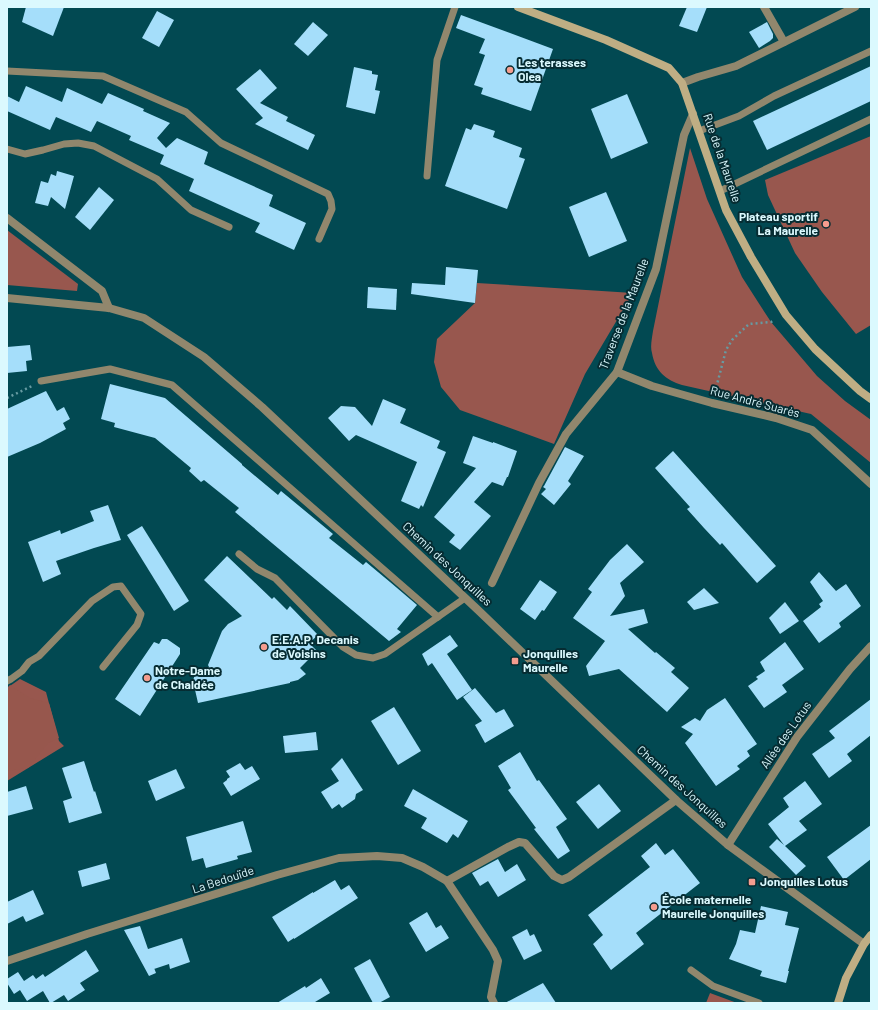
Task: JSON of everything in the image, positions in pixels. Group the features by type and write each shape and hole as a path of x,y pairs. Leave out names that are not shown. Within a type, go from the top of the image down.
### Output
{"street":[{"name":"Rue de la Maurelle","path":"518,7 606,40 669,68 682,83 726,210 751,257 786,315 815,349 860,391 871,399"},
{"path":"764,7 784,42"},
{"path":"682,83 736,66 855,7"},
{"name":"Traverse de la Maurelle","path":"492,583 538,483 566,434 617,372 656,269 684,135 693,114"},
{"path":"7,218 102,291 109,308"},
{"name":"Chemin des Jonquilles","path":"7,298 109,308 144,318 204,357 262,407 465,598 676,800 728,844 864,944"},
{"name":"Rue André Suarès","path":"617,372 652,386 712,403 776,418 812,430 871,484"},
{"name":"Allée des Lotus","path":"728,844 797,737 850,669 871,646"},
{"path":"447,881 519,842 525,843 554,876 562,880 569,877 676,800"},
{"name":"La Bedouïde","path":"7,961 94,932 339,858 378,856 402,858 423,867 447,881 493,950 498,962 491,997 494,1003"},
{"path":"838,1003 846,978 864,944 871,935"}],"lane":[{"path":"428,176 437,60 455,7"},
{"path":"699,132 739,116 774,96 871,51"},
{"path":"7,71 103,76 186,112 221,143 328,194 332,209 318,239"},
{"path":"720,191 871,119"},
{"path":"7,149 25,154 64,144 78,143 94,146 157,179 191,210 229,227"},
{"path":"41,381 110,369 172,385 438,617"},
{"path":"239,554 257,569 275,578 343,647 356,655 373,658 385,654 465,598"},
{"path":"7,681 22,671 29,662 39,656 92,601 113,587 121,586 142,614 137,625 103,667"},
{"path":"691,970 713,986 759,1003"}],"path":[{"path":"712,403 726,350 732,340 749,324 771,322"},
{"path":"7,398 41,381"}],"shaded area":[{"name":"Plateau sportif La Maurelle","path":"871,136 871,325 856,334 822,292 795,253 768,195 765,180"},
{"path":"690,148 707,199 742,277 771,322 817,376 845,401 871,420 871,463 811,414 682,385 662,374 656,365 653,359 651,342"},
{"path":"7,230 78,284 77,291 7,285"},
{"path":"477,283 633,293 585,374 554,444 460,410 441,387 434,362 437,339 475,303"},
{"path":"20,679 46,692 59,741 64,746 7,781 7,688"},
{"path":"10,685 30,698 49,703 59,738 48,743 28,768 7,771 7,688"},
{"path":"710,993 737,1003 706,1003"}],"building":[{"path":"26,7 64,7 53,36 22,22"},
{"path":"687,7 707,7 697,32 679,26"},
{"path":"157,11 174,20 159,47 142,38"},
{"name":"Les terasses Olea","path":"461,15 553,49 531,111 481,94 483,88 474,85 485,55 479,53 485,39 456,28"},
{"path":"313,22 328,35 308,56 294,44"},
{"path":"767,22 773,34 773,38 759,48 749,32"},
{"path":"871,66 871,101 767,150 753,121"},
{"path":"354,67 372,71 372,74 378,75 375,90 380,91 375,114 346,107"},
{"path":"260,69 277,88 260,103 288,117 286,121 315,135 308,150 255,124 263,118 236,89"},
{"path":"26,86 62,102 67,88 102,104 108,93 144,109 143,111 170,123 157,138 166,148 177,138 208,152 204,164 273,195 269,206 306,223 294,250 255,232 260,223 189,191 194,179 160,164 164,155 129,140 131,136 97,121 91,132 56,117 50,130 7,111 7,96 19,102"},
{"path":"627,94 648,143 611,159 591,109"},
{"path":"474,124 495,131 493,137 522,148 519,157 525,159 507,209 445,186 466,128 471,130"},
{"path":"57,171 74,176 65,209 51,197 48,206 35,203 41,181 48,183 51,174 56,176"},
{"path":"99,187 114,200 90,230 75,217"},
{"path":"606,192 627,241 589,257 569,207"},
{"path":"446,267 478,270 475,303 411,294 412,283 445,285"},
{"path":"368,287 397,289 396,310 367,308"},
{"path":"30,345 32,360 26,361 27,371 7,373 7,347"},
{"path":"110,384 165,398 278,495 281,491 333,534 329,538 363,565 366,562 417,605 397,629 401,632 389,641 235,512 239,508 204,480 201,482 189,471 191,468 155,438 114,427 115,423 101,419"},
{"path":"46,391 57,411 64,407 70,419 63,423 66,429 40,443 7,457 7,409"},
{"path":"383,399 406,409 400,423 440,441 437,448 446,452 423,507 421,505 419,509 401,501 417,462 356,435 349,441 328,418 341,406 355,407 372,426"},
{"path":"473,436 517,451 508,477 503,486 492,482 474,502 491,516 460,550 449,542 455,535 434,517 476,468 463,463"},
{"path":"565,447 584,456 568,481 571,484 554,505 541,494 546,489 543,487"},
{"path":"673,451 776,566 757,583 722,543 720,545 687,509 690,507 655,468"},
{"path":"108,505 121,540 56,561 61,574 43,582 28,542 60,530 61,534 94,521 90,511"},
{"path":"142,526 189,601 174,611 127,535"},
{"path":"627,544 644,562 620,583 625,596 610,616 644,609 648,623 628,629 655,653 656,652 675,668 671,672 689,688 667,712 619,669 589,676 586,666 605,641 573,618 592,592 588,589 610,560"},
{"name":"E.E.A.P. Decanis de Voisins","path":"227,556 272,599 274,597 287,610 290,606 318,635 309,643 317,651 300,668 306,674 298,680 198,703 193,681 195,674 206,672 208,667 210,669 208,665 222,631 228,624 242,616 204,580"},
{"path":"819,572 836,591 846,584 861,606 839,623 841,627 819,643 803,621 821,607 819,604 823,601 810,582"},
{"path":"540,580 557,592 544,611 542,610 535,620 520,609"},
{"path":"704,588 719,603 694,610 687,602"},
{"path":"785,602 799,621 780,634 769,618"},
{"path":"450,635 458,646 447,654 472,690 457,700 432,663 428,666 422,654"},
{"name":"Notre-Dame de Chaldée","path":"162,639 167,639 180,648 180,654 140,716 115,699 154,642 159,644"},
{"path":"785,642 804,669 782,685 787,692 764,708 748,686 758,679 756,677 765,671 760,662"},
{"path":"475,688 496,713 504,709 514,726 485,743 475,725 482,721 463,697"},
{"path":"725,698 757,744 747,751 750,756 737,766 740,769 716,786 685,743 693,734 681,727 695,718 700,721 707,710"},
{"path":"871,699 871,735 847,754 852,761 829,778 812,754 835,738 829,731"},
{"path":"394,707 421,751 398,765 371,721"},
{"path":"316,732 318,750 285,753 283,736"},
{"path":"520,752 537,781 539,780 567,819 556,827 570,851 558,859 534,829 536,828 508,790 511,788 498,766"},
{"path":"342,758 363,790 356,794 355,799 342,808 339,804 332,809 321,792 339,781 331,769"},
{"path":"84,761 102,813 69,823 63,801 72,798 62,768"},
{"path":"240,763 245,770 252,766 260,779 231,796 223,783 230,777 226,771"},
{"path":"176,769 185,788 156,801 148,781"},
{"path":"805,781 822,804 799,821 807,830 785,846 806,866 796,875 769,847 777,839 784,845 768,824 789,807 783,798"},
{"path":"599,784 621,811 598,829 576,802"},
{"path":"26,786 33,809 7,816 7,792"},
{"path":"413,789 468,821 458,838 453,834 447,843 421,828 427,818 404,806"},
{"path":"243,821 252,852 237,856 238,859 206,868 203,858 192,861 186,837"},
{"path":"871,825 871,859 844,880 827,857"},
{"path":"656,843 665,855 673,849 700,883 636,933 644,944 611,970 593,944 603,935 588,915 650,867 641,856"},
{"path":"498,859 505,872 517,864 526,880 498,897 488,881 480,886 472,873"},
{"path":"106,863 110,879 82,887 78,871"},
{"path":"335,880 341,890 349,885 358,898 288,942 272,917"},
{"path":"33,890 44,914 26,922 23,916 7,924 7,902"},
{"path":"761,906 788,912 785,925 799,928 786,983 760,976 762,971 729,959 736,944 740,930 755,933"},
{"path":"427,912 436,928 441,925 449,938 426,952 409,923"},
{"path":"140,926 148,949 182,938 190,962 170,969 169,964 154,969 156,973 149,976 124,930"},
{"path":"527,929 530,936 534,934 542,951 524,960 512,937"},
{"path":"86,950 99,971 80,983 85,990 68,1001 64,995 50,1003 43,991 27,1001 20,990 14,994 7,983 7,979 18,972 24,981 33,975 36,979 43,974 45,977"},
{"path":"370,959 390,997 379,1003 373,1003 354,968"},
{"path":"321,978 330,993 315,1002 316,1003 277,1003 305,986 306,988"},
{"path":"543,983 556,1003 505,1003"}],"place":[{"name":"Les terasses Olea","path":"510,70"},
{"name":"Plateau sportif La Maurelle","path":"826,224"},
{"name":"E.E.A.P. Decanis de Voisins","path":"264,647"},
{"name":"Jonquilles Maurelle","path":"515,661"},
{"name":"Notre-Dame de Chaldée","path":"147,678"},
{"name":"Jonquilles Lotus","path":"752,882"},
{"name":"École maternelle Maurelle Jonquilles","path":"654,907"}]}
